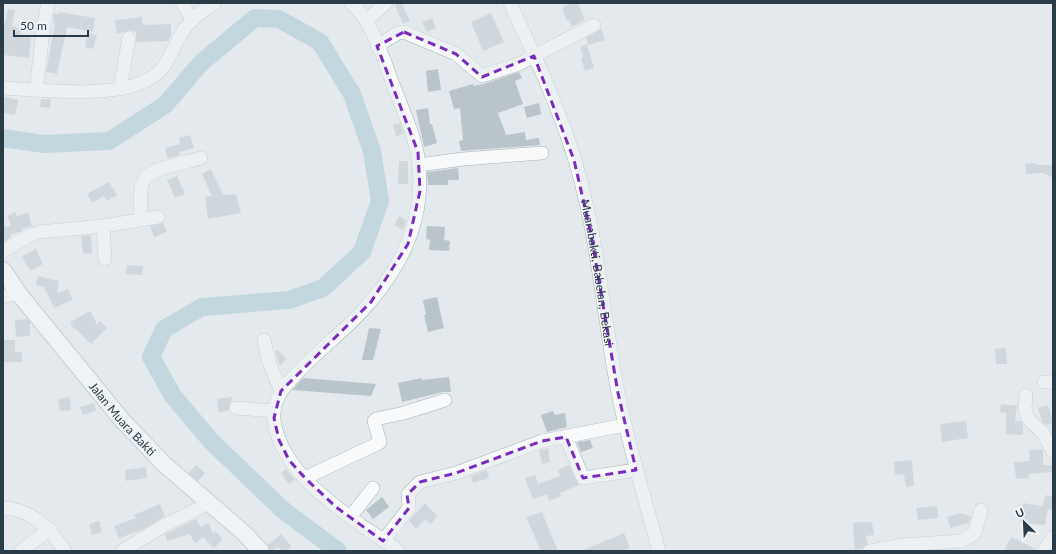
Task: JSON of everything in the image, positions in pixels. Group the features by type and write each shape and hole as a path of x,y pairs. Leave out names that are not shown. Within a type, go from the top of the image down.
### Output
{"main road":[{"name":"Jalan Muara Bakti","path":"3,270 19,294 122,420 164,464 244,533 261,551"}],"street":[{"path":"36,90 44,23 48,3"},
{"path":"182,3 192,20"},
{"path":"3,88 105,92 139,85 153,77 164,66 180,34 192,20 215,3"},
{"path":"351,3 366,21 406,116 418,152 418,208 408,244 400,260 371,302 312,358 281,392 274,411 276,430 279,440 289,460 305,478 350,517 398,551"},
{"path":"366,21 386,3"},
{"name":"Muarabakti, Babelan, Bekasi","path":"510,3 534,56 564,130 574,160 591,234 625,424 636,470 659,551"},
{"path":"377,46 398,32 404,32 456,54 482,76 519,64 594,25"},
{"path":"120,89 129,38"},
{"path":"419,165 463,159 542,154"},
{"path":"141,219 142,186 148,175 169,167 201,158"},
{"path":"3,251 29,236 40,232 103,226 158,216"},
{"path":"103,226 105,259"},
{"path":"3,296 19,294"},
{"path":"264,340 269,362 281,392"},
{"path":"1026,395 1025,409 1027,416 1032,424 1043,433 1053,452"},
{"path":"305,478 379,443 374,421 376,419 445,400"},
{"path":"236,408 274,411"},
{"path":"383,541 409,508 408,494 420,482 456,473 542,441 625,424"},
{"path":"566,437 582,478 636,470"},
{"path":"350,517 373,488"},
{"path":"122,551 165,525 200,508 206,501"},
{"path":"3,508 24,512 37,519 50,529 65,551"},
{"path":"870,551 903,545 929,547 961,541 972,536 977,530 981,510"},
{"path":"21,551 50,529"},
{"path":"1044,551 1053,537"}],"highlighted area":[{"path":"404,32 456,54 482,77 534,56 574,160 591,234 618,393 636,470 583,478 566,437 542,441 456,473 420,482 407,495 409,508 383,541 336,507 305,478 289,460 279,440 274,418 281,391 371,302 408,244 420,191 418,152 377,46"}],"building":[{"path":"394,3 402,3 410,21 403,24"},
{"path":"572,3 578,3 585,20 572,27 569,20 567,21 562,8"},
{"path":"8,9 15,10 12,26 22,29 19,37 31,38 29,58 3,55 3,32"},
{"path":"59,12 95,18 93,32 67,27 57,74 46,72 55,23 53,23 54,13 59,14"},
{"path":"491,13 504,42 483,51 471,22"},
{"path":"142,17 143,25 171,24 171,35 168,41 136,42 136,32 130,30 117,34 115,20"},
{"path":"432,18 436,28 427,32 422,22"},
{"path":"601,29 605,40 588,45 586,38"},
{"path":"88,33 97,35 93,49 85,47"},
{"path":"587,44 594,68 585,71 581,58 584,57 580,47"},
{"path":"438,69 441,90 428,92 426,71"},
{"path":"519,72 522,78 515,81 523,104 498,113 506,135 525,132 526,140 539,138 540,145 461,151 459,141 463,140 460,108 454,109 449,91 473,84 473,86 484,84"},
{"path":"5,97 18,100 15,115 3,113"},
{"path":"41,99 51,99 50,108 40,107"},
{"path":"539,103 541,114 527,118 524,107"},
{"path":"428,108 430,124 432,124 437,143 424,147 416,110"},
{"path":"400,123 404,134 396,136 393,125"},
{"path":"190,135 194,148 179,152 180,155 168,158 165,148 180,144 179,138"},
{"path":"399,161 408,161 408,184 398,184"},
{"path":"1035,163 1035,165 1053,165 1053,178 1043,173 1026,174 1025,164"},
{"path":"458,168 459,180 448,180 448,185 428,185 427,172"},
{"path":"211,169 223,195 236,194 241,213 208,219 205,197 212,196 202,174"},
{"path":"177,176 185,194 175,198 167,180"},
{"path":"109,182 117,195 107,201 104,196 92,203 87,194"},
{"path":"15,212 17,216 28,212 32,226 10,235 11,237 3,242 3,222 6,228 11,225 7,216"},
{"path":"399,216 406,220 403,230 394,225"},
{"path":"163,223 167,232 154,237 150,226"},
{"path":"427,226 445,227 444,240 450,241 449,251 429,250 430,240 426,239"},
{"path":"91,235 92,253 83,254 81,236"},
{"path":"36,249 43,264 30,271 22,256"},
{"path":"127,265 143,266 142,275 126,274"},
{"path":"38,276 59,281 57,293 68,289 73,300 54,308 44,287 36,285"},
{"path":"437,297 444,328 428,332 424,315 426,315 423,300"},
{"path":"90,311 97,324 100,321 107,328 91,344 76,329 74,330 70,322"},
{"path":"28,319 30,322 30,336 16,337 15,320"},
{"path":"369,328 381,329 373,360 362,360"},
{"path":"3,340 15,340 15,352 22,352 22,362 3,362"},
{"path":"1006,348 1007,364 996,364 995,349"},
{"path":"277,350 287,359 280,366 275,351"},
{"path":"449,377 451,392 443,392 402,402 398,383 422,378 422,380"},
{"path":"303,378 376,384 371,396 292,390"},
{"path":"70,397 71,410 60,411 58,399"},
{"path":"232,397 229,411 218,412 217,399"},
{"path":"94,403 96,411 83,415 80,407"},
{"path":"1001,404 1017,406 1015,421 1021,421 1023,424 1023,435 1006,434 1006,413 1000,412"},
{"path":"1048,405 1053,423 1046,425 1042,422 1038,408"},
{"path":"553,411 555,415 565,413 567,427 547,432 541,415"},
{"path":"966,421 968,438 942,442 940,424"},
{"path":"590,440 593,448 581,452 577,442"},
{"path":"548,448 550,462 542,464 539,451"},
{"path":"1043,449 1043,465 1053,465 1053,472 1028,474 1029,478 1016,479 1014,462 1030,461 1029,450"},
{"path":"912,460 914,486 906,487 904,474 895,475 894,462"},
{"path":"196,465 205,473 198,481 189,473"},
{"path":"569,465 579,485 560,493 561,496 549,501 547,494 533,499 525,478 535,475 538,484 560,476 558,470"},
{"path":"146,467 147,478 126,481 125,470"},
{"path":"286,469 295,479 289,484 281,473"},
{"path":"487,470 489,478 473,483 471,476"},
{"path":"1045,495 1053,497 1053,510 1048,509 1045,525 1020,523 1023,503 1043,506"},
{"path":"382,497 389,507 373,519 366,510"},
{"path":"425,503 437,516 431,524 425,519 416,529 409,521"},
{"path":"160,504 165,516 142,530 119,538 114,526 136,518 134,515"},
{"path":"937,506 938,518 918,520 916,508"},
{"path":"542,512 558,551 541,551 526,517"},
{"path":"962,513 971,517 969,523 950,528 947,517"},
{"path":"196,519 201,527 208,523 213,533 215,531 223,539 214,548 203,537 195,544 190,534 167,541 165,534"},
{"path":"99,521 102,532 92,535 89,524"},
{"path":"872,522 874,535 866,536 868,543 862,549 855,550 853,523"},
{"path":"624,533 630,548 623,551 581,551"},
{"path":"281,534 291,546 287,551 283,551 278,547 271,551 268,545"},
{"path":"1011,537 1036,549 1036,551 1004,551"}],"waterway":[{"path":"3,138 44,144 109,141 165,105 201,63 255,18 279,19 320,42 352,94 372,151 380,201 362,252 323,288 289,300 202,307 164,329 151,357 173,396 211,441 283,510 338,551"}]}
